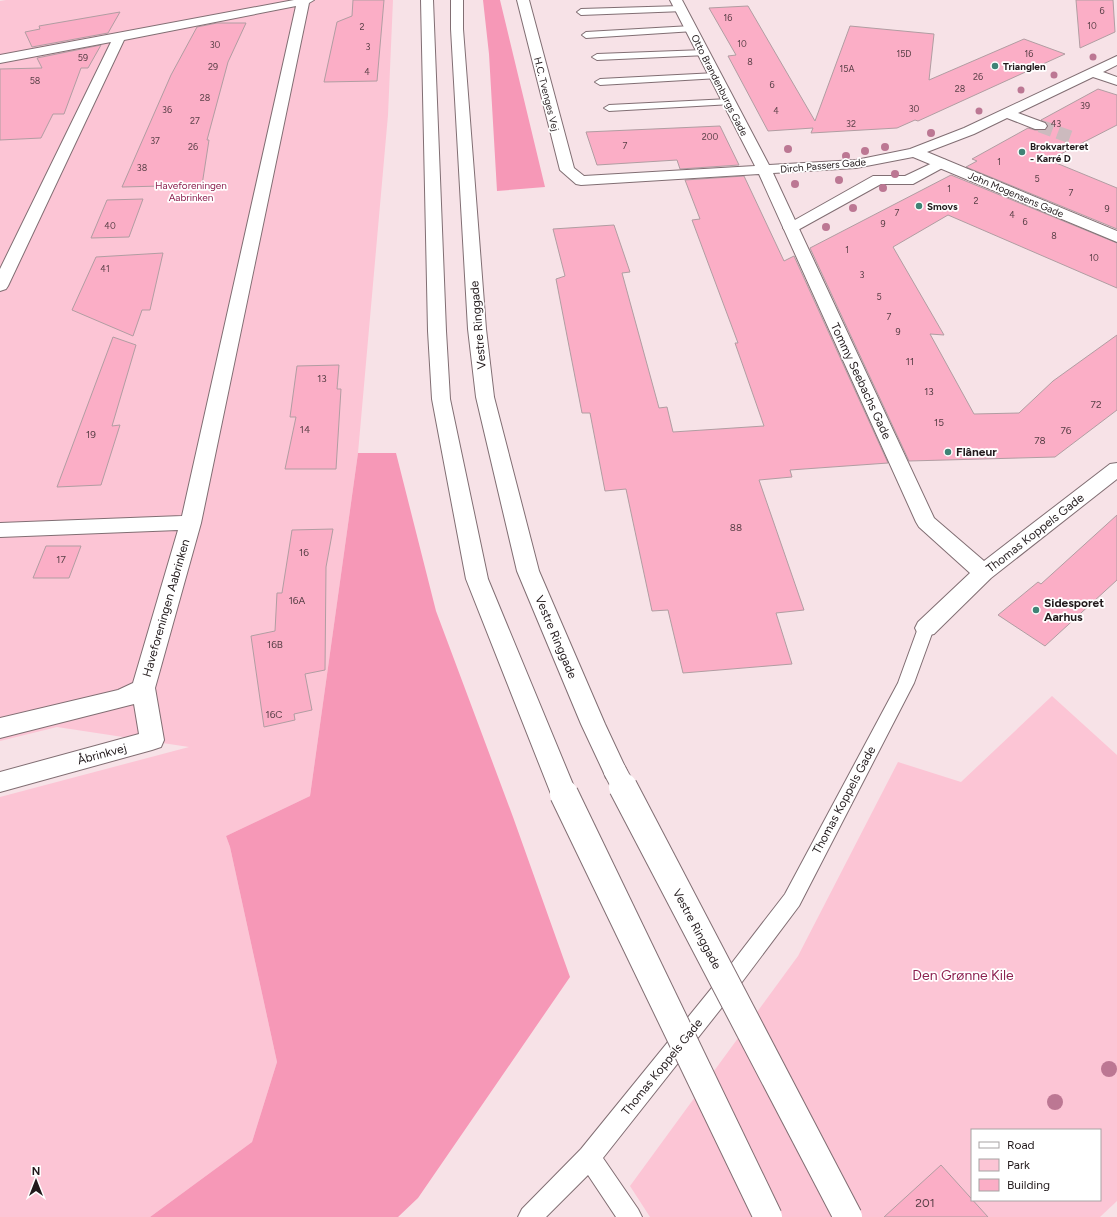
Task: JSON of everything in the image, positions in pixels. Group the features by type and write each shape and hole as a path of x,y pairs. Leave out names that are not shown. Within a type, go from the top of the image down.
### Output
{"street":[{"path":"427,0 437,331 441,399 477,579 564,794 768,1217"},
{"name":"Vestre Ringgade","path":"456,0 477,321 485,397 528,570 593,724 615,771 848,1217"},
{"name":"H.C. Tvenges Vej","path":"523,0 567,170 581,181"},
{"name":"Haveforeningen Aabrinken","path":"0,59 305,1 191,523 143,688 124,698 0,728"},
{"name":"Otto Brandenburgs Gade","path":"679,4 764,170"},
{"path":"0,286 120,36"},
{"name":"Dirch Passers Gade","path":"581,181 856,164 914,152 969,131 1117,60"},
{"path":"1092,72 1117,80"},
{"path":"1006,113 1040,126"},
{"name":"John Mogensens Gade","path":"914,152 1117,237"},
{"path":"791,228 878,179 908,181 941,163"},
{"name":"Tommy Seebachs Gade","path":"764,170 926,522 983,573"},
{"name":"Thomas Koppels Gade","path":"926,628 983,573 1117,469"},
{"name":"Haveforeningen Aabrinken","path":"0,530 191,523"},
{"name":"Åbrinkvej","path":"0,782 152,740 143,688"}],"lane":[{"path":"580,12 679,4"},
{"path":"586,35 691,29"},
{"path":"597,57 704,53"},
{"path":"600,82 716,76"},
{"path":"609,108 729,102"},
{"name":"Thomas Koppels Gade","path":"530,1217 589,1157 735,975 792,900 906,683 926,628"},
{"path":"589,1157 630,1217"}],"green space":[{"name":"Haveforeningen Aabrinken","path":"393,0 388,115 358,453 310,796 226,836 230,847 277,1062 252,1142 150,1217 0,1217 0,797 189,747 57,727 0,741 0,1"},
{"name":"Den Grønne Kile","path":"1052,696 1117,755 1117,1201 1100,1217 650,1217 630,1186 798,956 898,762 961,782"}],"shaded area":[{"path":"483,0 500,0 545,187 497,191 489,54"},
{"path":"358,453 396,453 436,611 513,817 570,977 418,1198 398,1217 150,1217 252,1142 277,1062 230,847 226,836 310,796"}],"building":[{"path":"353,0 384,0 377,81 324,82 337,22 352,16"},
{"path":"1076,0 1113,0 1115,32 1080,48"},
{"path":"748,6 815,121 850,26 934,34 929,80 1024,39 1065,54 918,121 915,120 897,128 811,133 813,128 768,131 728,56 736,55 709,8"},
{"path":"120,12 108,33 32,47 25,32 40,29 39,26"},
{"path":"217,23 246,23 228,62 207,140 209,140 202,185 122,187 171,75 197,27"},
{"path":"101,45 88,68 81,68 64,114 53,114 41,138 0,140 0,69 42,68 37,58"},
{"name":"Brokvarteret - Karré D","path":"1098,89 1117,95 1117,125 1049,160 1117,188 1117,229 966,167 977,161 972,159 1028,128 1035,130 1046,130 1048,125 1041,120"},
{"path":"720,126 739,165 680,169 677,160 597,165 586,132"},
{"path":"951,175 1117,243 1117,288 948,215 893,247 944,335 930,334 974,414 1019,413 1053,381 1117,335 1117,410 1055,457 909,461 810,248"},
{"path":"744,176 784,261 794,256 888,463 790,470 792,477 759,480 804,610 776,613 792,664 683,673 668,610 652,611 626,489 605,491 590,413 582,413 556,279 565,276 553,229 614,225 630,272 622,273 659,408 667,407 673,432 764,426 735,343 738,343 692,220 700,219 685,180"},
{"path":"143,199 129,237 91,238 107,200"},
{"path":"163,253 150,310 142,310 133,336 72,310 96,257"},
{"path":"113,337 136,345 112,426 120,425 101,485 57,487"},
{"path":"339,365 337,389 341,389 336,469 285,469 296,417 290,417 297,366"},
{"path":"1117,515 1117,580 1045,646 998,615 1038,582 1041,584"},
{"path":"333,529 326,567 325,670 305,674 312,710 294,714 295,720 264,727 251,636 275,631 277,593 282,593 292,530"},
{"path":"46,546 81,546 69,578 33,578"},
{"path":"941,1165 971,1198 971,1201 974,1201 988,1217 884,1217"}],"tunnel":[{"path":"1040,126 1073,138"}],"place":[{"name":"Trianglen","path":"995,66"},
{"name":"Brokvarteret - Karré D","path":"1022,152"},
{"name":"Smovs","path":"919,206"},
{"name":"Flâneur","path":"948,452"},
{"name":"Sidesporet Aarhus","path":"1036,610"}]}
